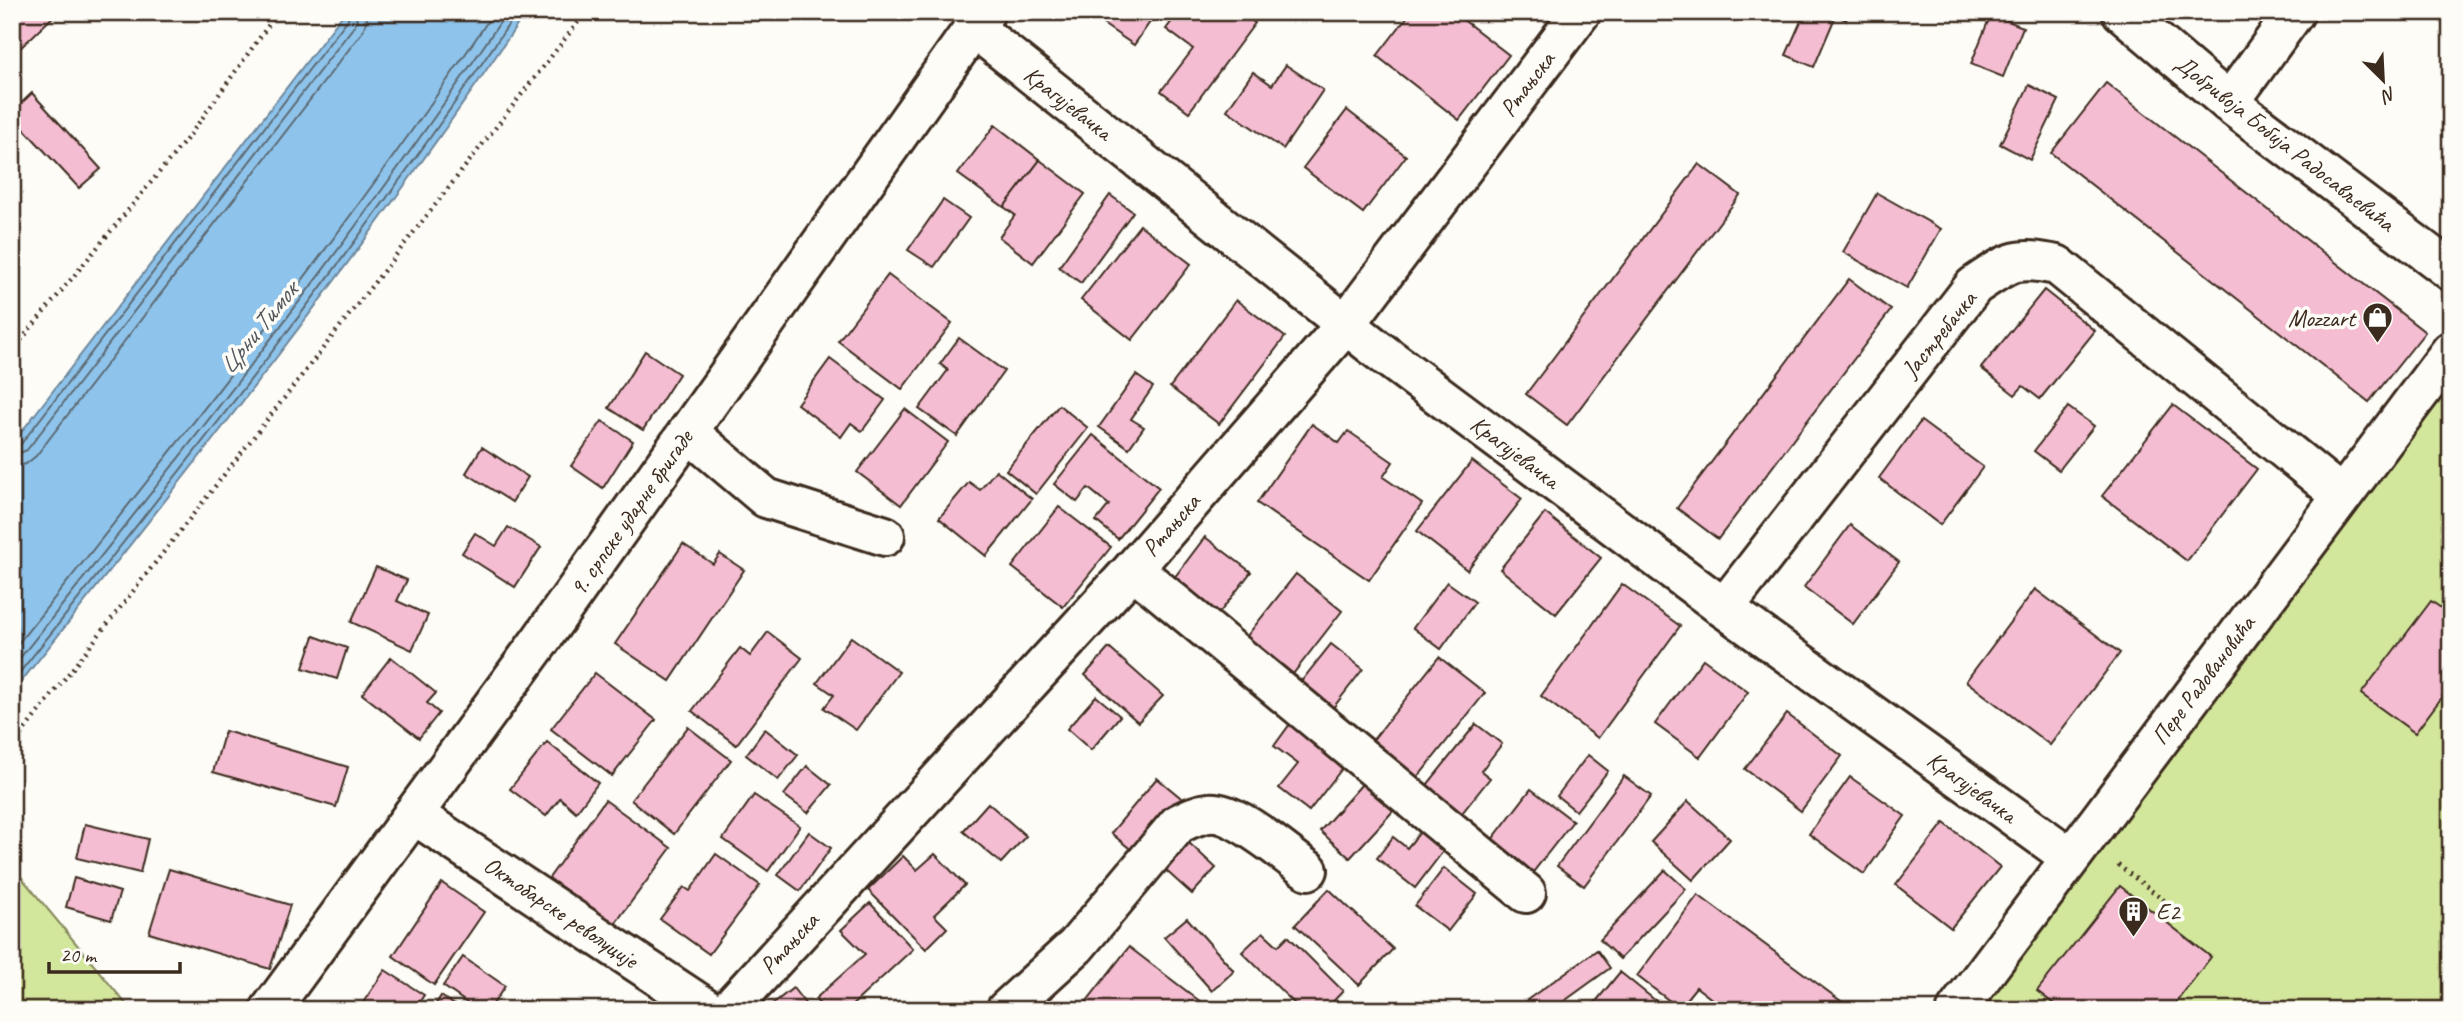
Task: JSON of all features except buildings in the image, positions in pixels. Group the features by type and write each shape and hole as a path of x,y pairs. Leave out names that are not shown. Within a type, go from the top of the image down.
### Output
{"street":[{"name":"Ртањска","path":"727,1008 1133,569 1346,324 1581,12"},
{"name":"Добривоја Бобија Радосављевића","path":"2122,12 2229,103 2445,257"},
{"path":"2229,103 2295,12"},
{"name":"Крагујевачка","path":"979,20 1346,324 1724,608 2077,848"},
{"name":"9. српске ударне бригаде","path":"270,1010 688,432 979,20"},
{"name":"Јастребачка","path":"1724,608 1974,286 2007,264 2027,258 2057,265 2342,496"},
{"name":"Пере Радовановића","path":"1957,1010 2451,351"},
{"path":"688,432 766,498 885,536"},
{"path":"1133,569 1526,893"},
{"path":"1006,1010 1076,946 1178,824 1194,816 1210,812 1229,815 1308,870"},
{"name":"Октобарске револуције","path":"413,814 727,1008"}],"path":[{"path":"12,351 190,135 278,12"},
{"path":"12,746 586,12"},
{"path":"2077,848 2177,910"}],"green space":[{"path":"2451,360 2451,1010 1936,1010"},
{"path":"12,866 131,1010 12,1010"}],"water":[{"name":"Црни Тимок","path":"345,12 526,12 404,187 276,358 12,693 12,444"}],"place":[{"name":"Mozzart","path":"2378,345"},
{"name":"E2","path":"2133,939"}]}
